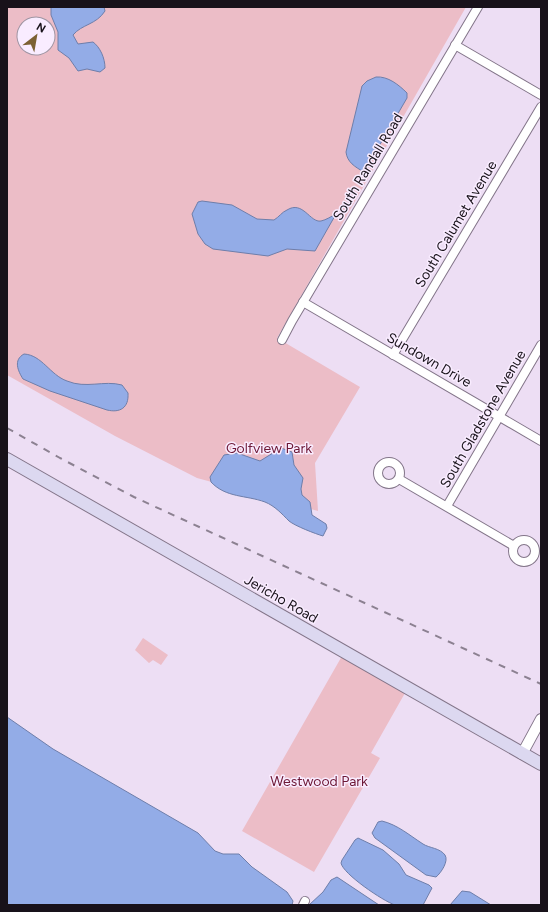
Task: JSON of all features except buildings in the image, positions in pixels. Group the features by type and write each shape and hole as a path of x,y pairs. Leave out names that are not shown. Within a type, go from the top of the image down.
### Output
{"main road":[{"name":"Jericho Road","path":"7,459 541,764"}],"street":[{"name":"South Randall Road","path":"282,340 478,7"},
{"path":"455,45 541,95"},
{"name":"South Calumet Avenue","path":"393,355 541,107"},
{"name":"Sundown Drive","path":"303,302 541,441"},
{"name":"South Gladstone Avenue","path":"447,506 541,345"},
{"path":"399,479 514,546"},
{"path":"522,754 541,719"}],"green space":[{"name":"Golfview Park","path":"7,7 466,7 277,338 360,387 315,463 318,511 197,478 115,436 7,375"},
{"path":"143,638 168,655 161,665 153,660 149,663 135,650"},
{"name":"Westwood Park","path":"342,656 405,693 371,753 380,758 314,872 242,831"}],"water":[{"path":"51,7 104,7 105,11 101,16 73,35 78,44 93,42 96,44 103,57 105,68 100,72 87,69 78,71 69,58 58,50 56,16 51,15"},
{"path":"376,77 385,78 397,84 407,93 407,98 364,172 348,159 346,152 362,86 367,81"},
{"path":"202,201 232,205 257,219 274,220 285,211 293,208 302,210 317,221 327,219 336,214 315,251 287,249 268,256 213,249 205,244 198,234 192,214 198,202"},
{"path":"24,354 30,355 41,361 61,378 67,381 81,384 108,383 122,385 128,393 127,402 120,410 107,410 50,391 23,379 18,369 18,359"},
{"path":"281,448 292,452 294,465 303,478 301,489 302,495 310,502 312,515 326,524 327,528 323,536 292,523 278,510 265,502 230,494 223,491 211,482 210,477 224,455 237,453 260,461"},
{"path":"7,717 53,749 198,833 215,851 223,854 239,854 252,867 287,892 293,901 292,905 7,905"},
{"path":"382,821 398,828 423,844 437,849 445,855 446,860 444,867 436,877 426,875 375,838 372,833 378,822"},
{"path":"358,838 383,850 399,864 406,875 429,885 432,888 423,905 395,905 373,893 343,868 341,863 342,860 355,840"},
{"path":"337,877 379,905 309,905 323,892 331,880"},
{"path":"462,891 470,892 491,905 450,905"}],"railway":[{"path":"7,428 134,497 541,684"}]}
